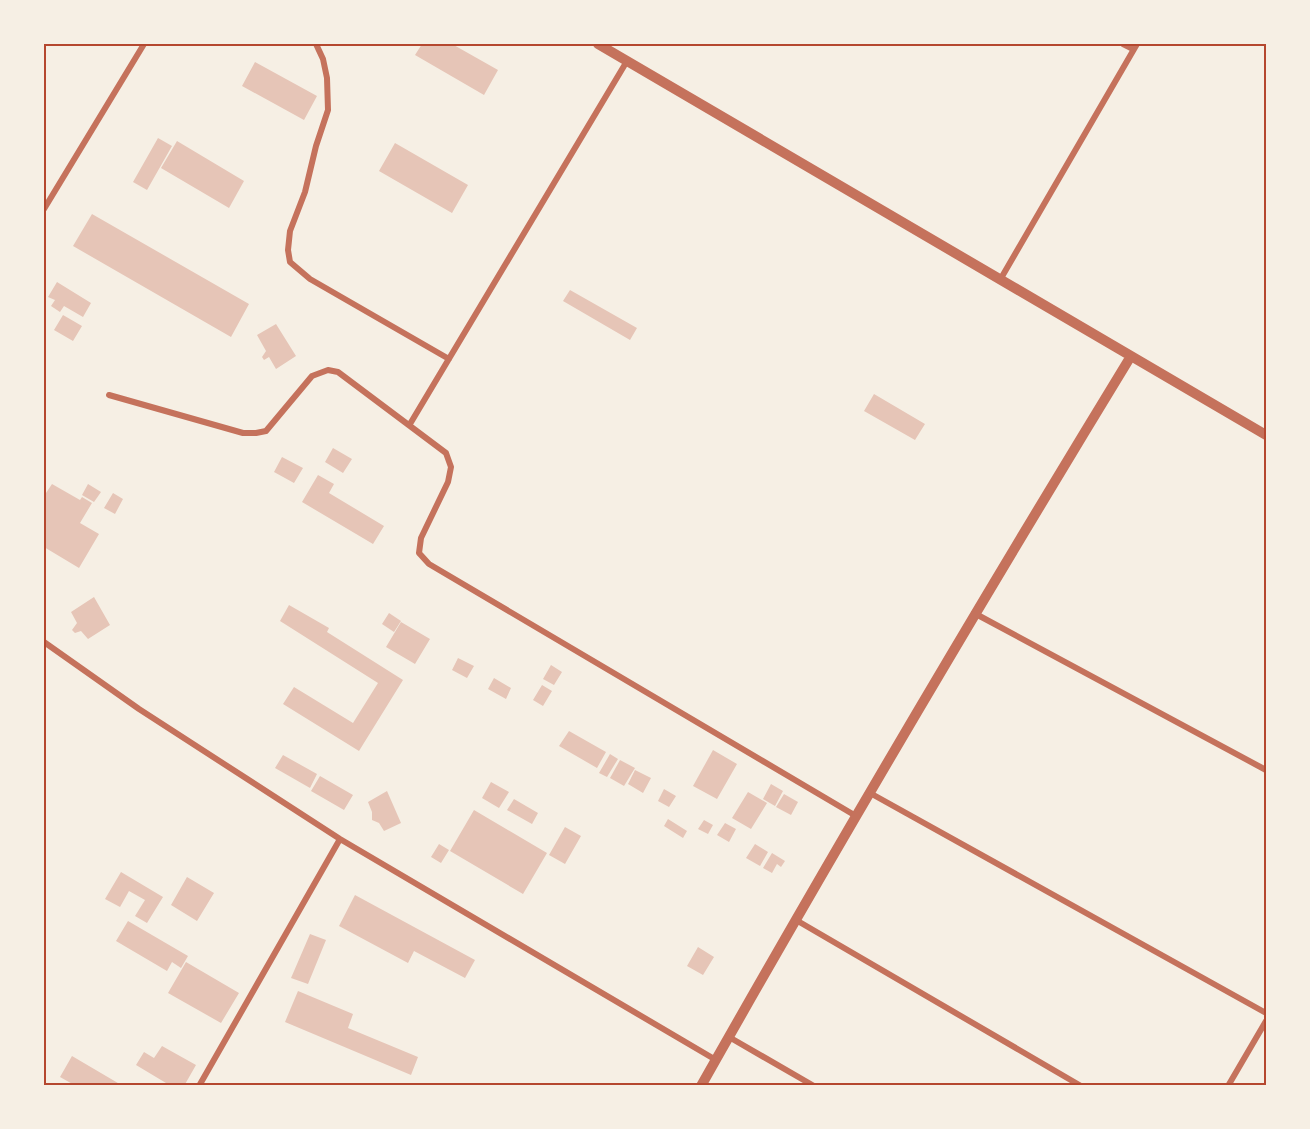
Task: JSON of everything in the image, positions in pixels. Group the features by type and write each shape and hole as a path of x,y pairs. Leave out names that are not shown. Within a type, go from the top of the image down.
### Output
{"street":[{"path":"44,209 144,44"},
{"path":"316,44 327,78 328,110 316,146 305,192 290,231 288,250 290,262 310,279 449,359"},
{"path":"598,44 1266,435"},
{"path":"1000,280 1135,46 1123,44"},
{"path":"410,424 627,61"},
{"path":"701,1086 974,613 1131,356"},
{"path":"109,395 243,433 256,433 266,431 312,376 328,370 338,372 446,453 451,467 448,482 421,538 419,553 429,564 856,816"},
{"path":"974,613 1266,770"},
{"path":"44,642 139,709 340,839 716,1060"},
{"path":"870,793 1266,1013"},
{"path":"199,1086 340,839"},
{"path":"796,920 1082,1086"},
{"path":"1228,1086 1266,1021"},
{"path":"729,1037 814,1086"}],"building":[{"path":"422,44 452,44 498,70 484,95 415,55"},
{"path":"255,62 317,96 304,120 242,86"},
{"path":"158,138 172,146 147,190 133,182"},
{"path":"177,141 244,181 229,208 161,168"},
{"path":"395,143 468,185 452,213 379,171"},
{"path":"92,214 249,304 231,337 73,246"},
{"path":"57,282 91,303 83,317 64,306 60,312 51,306 55,300 48,297"},
{"path":"570,290 637,328 630,340 563,301"},
{"path":"63,315 82,326 73,341 54,330"},
{"path":"276,324 296,356 276,369 269,357 264,360 262,357 266,351 257,335"},
{"path":"874,394 925,424 915,440 864,411"},
{"path":"333,448 352,459 343,473 325,462"},
{"path":"282,457 303,468 294,483 274,472"},
{"path":"318,475 334,484 329,493 384,526 373,544 302,502"},
{"path":"52,484 80,500 82,497 92,503 80,523 99,534 79,568 44,547 44,496"},
{"path":"88,484 101,492 94,502 82,495"},
{"path":"113,493 123,499 115,514 104,508"},
{"path":"94,597 110,625 88,639 81,631 75,633 72,630 77,623 71,612"},
{"path":"289,605 329,628 327,632 403,680 359,751 283,704 294,687 353,723 378,683 280,621"},
{"path":"389,613 401,621 394,632 382,624"},
{"path":"401,622 430,639 415,664 386,647"},
{"path":"458,658 474,666 467,678 452,670"},
{"path":"551,665 562,672 554,685 543,679"},
{"path":"494,678 511,688 506,699 488,689"},
{"path":"542,685 552,691 543,706 533,700"},
{"path":"569,731 606,752 597,768 559,746"},
{"path":"713,750 737,764 717,799 693,786"},
{"path":"610,754 618,759 607,777 599,773"},
{"path":"283,755 317,774 310,788 275,768"},
{"path":"620,760 635,768 624,786 610,778"},
{"path":"635,770 651,778 643,793 628,784"},
{"path":"320,776 353,795 344,810 311,791"},
{"path":"491,782 509,792 499,808 482,798"},
{"path":"771,784 783,791 775,806 763,799"},
{"path":"664,789 676,796 669,807 658,801"},
{"path":"387,791 401,823 384,831 379,823 372,820 368,802"},
{"path":"748,792 767,803 751,829 732,818"},
{"path":"784,794 798,802 791,815 776,807"},
{"path":"514,799 538,813 532,824 507,810"},
{"path":"474,810 547,853 523,894 450,851"},
{"path":"668,819 687,831 683,838 664,826"},
{"path":"704,820 713,825 708,834 698,829"},
{"path":"725,823 736,829 729,842 717,835"},
{"path":"565,827 581,836 565,864 549,855"},
{"path":"439,844 449,850 441,863 431,857"},
{"path":"755,844 768,852 760,866 746,858"},
{"path":"772,853 785,861 781,867 777,864 772,873 763,868"},
{"path":"121,872 163,897 147,923 135,916 145,900 129,891 120,907 105,899"},
{"path":"187,877 214,893 197,921 171,905"},
{"path":"355,895 475,960 465,978 414,951 408,963 339,926"},
{"path":"128,921 188,956 181,968 172,962 167,971 116,941"},
{"path":"310,934 326,940 308,984 291,978"},
{"path":"698,947 714,957 703,975 687,966"},
{"path":"186,962 239,993 221,1023 168,993"},
{"path":"298,991 353,1014 348,1028 418,1057 411,1075 285,1022"},
{"path":"162,1046 196,1065 184,1086 171,1086 136,1065 144,1052 154,1058"},
{"path":"72,1056 123,1086 76,1086 60,1077"}]}
